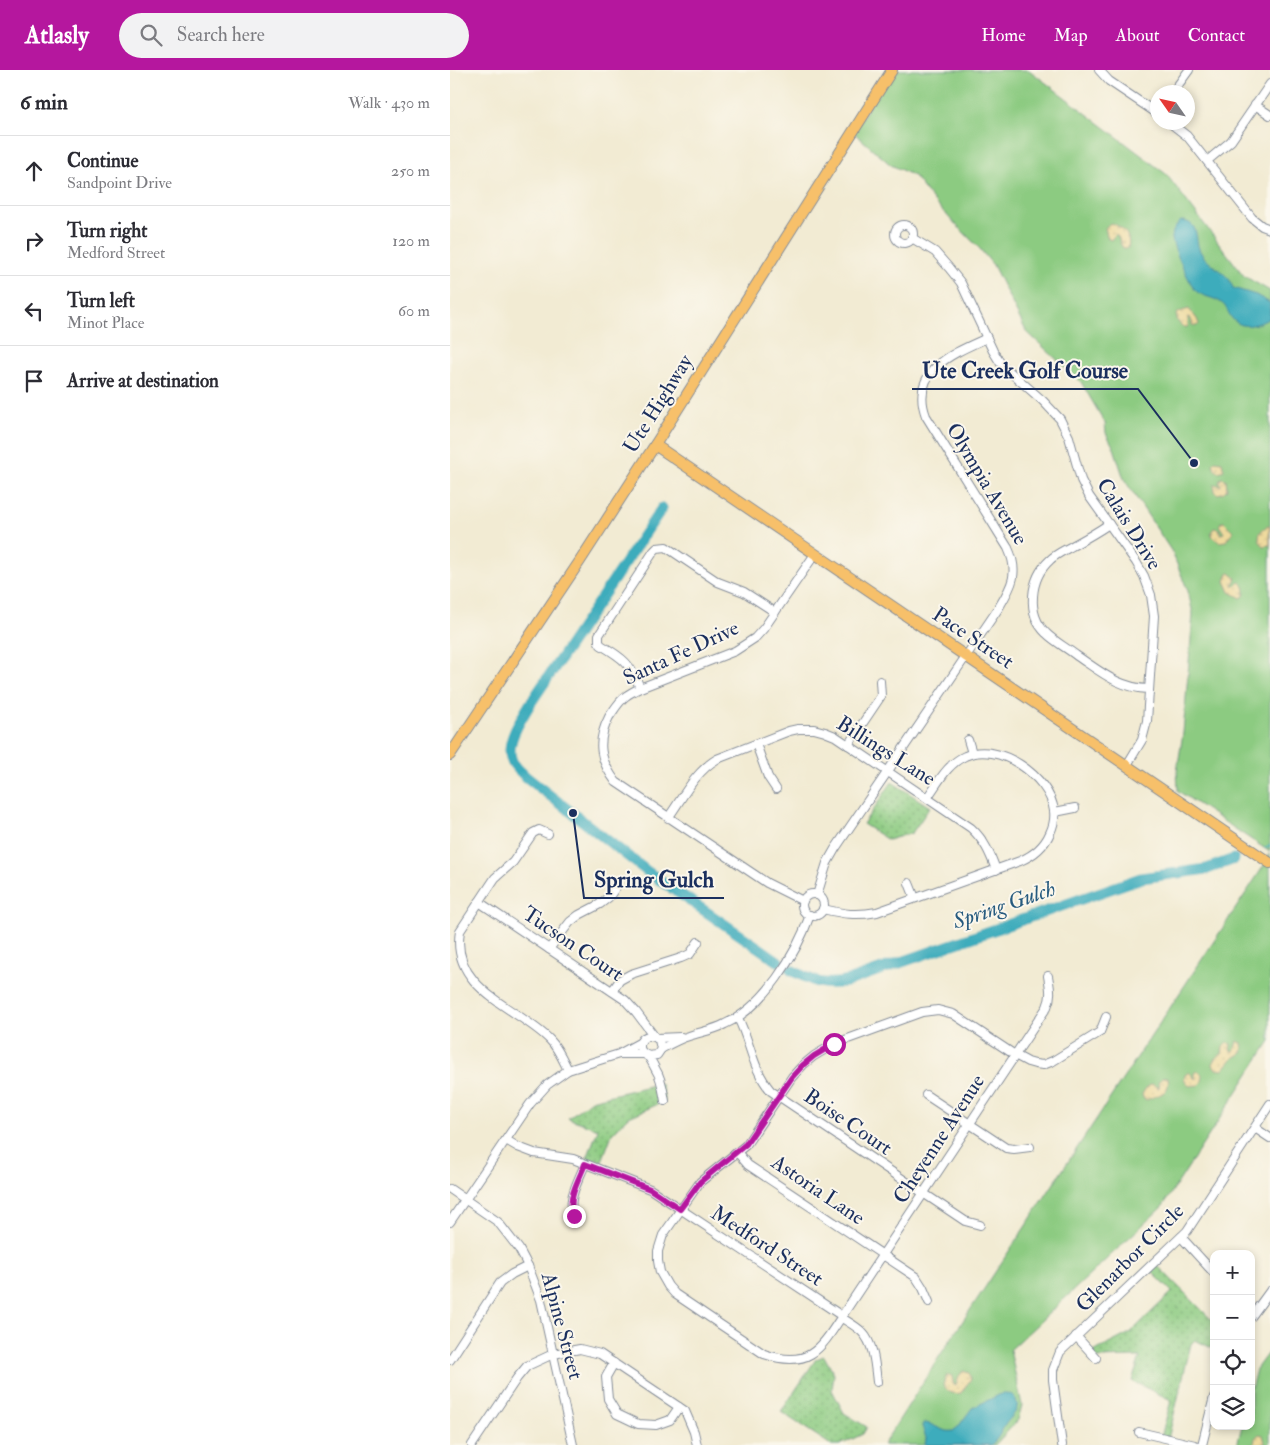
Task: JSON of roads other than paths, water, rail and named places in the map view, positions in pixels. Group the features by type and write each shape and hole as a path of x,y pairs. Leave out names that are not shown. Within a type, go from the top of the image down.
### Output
{"main road":[{"name":"Ute Highway","path":"450,755 655,445 892,70"},
{"name":"Pace Street","path":"655,445 1270,863"}],"street":[{"path":"1099,70 1109,81 1150,109"},
{"path":"1178,85 1188,70"},
{"path":"1208,161 1231,141 1270,84"},
{"path":"1255,105 1270,115"},
{"path":"1180,130 1208,161 1252,218 1270,230"},
{"name":"Calais Drive","path":"912,238 934,252 950,268 961,283 992,351 1001,364 1043,401 1066,428 1081,480 1089,496 1144,576 1151,595 1154,616 1147,721 1142,740 1127,765"},
{"name":"Olympia Avenue","path":"817,895 831,855 998,609 1010,588 1014,576 1014,568 1008,548 926,416 922,404 927,379 936,366 947,357 986,338"},
{"path":"1109,524 1055,556 1043,568 1037,577 1034,591 1033,602 1036,616 1046,632 1056,641 1113,680 1132,687 1149,689"},
{"path":"640,688 629,666 619,656 602,645 599,635 657,548 666,547 718,582 744,592 775,612"},
{"name":"Santa Fe Drive","path":"803,901 767,883 616,782 604,763 601,751 601,737 611,714 627,696 640,688 735,651 760,633 816,554"},
{"path":"848,745 881,696 880,682"},
{"name":"Billings Lane","path":"668,818 697,776 717,758 789,731 807,728 835,736 971,828 987,846 996,870"},
{"path":"968,740 972,753"},
{"path":"756,744 768,777 776,789"},
{"path":"823,909 849,915 864,915 877,912 1028,858 1047,841 1054,821 1052,801 1041,782 1025,769 1005,757 993,753 972,753 964,756 952,765 927,798"},
{"path":"1054,812 1075,808"},
{"path":"548,834 539,830 533,833 512,862 495,878 464,924 458,938 458,960 464,974 474,987 551,1041 561,1055 568,1070"},
{"path":"909,883 915,898"},
{"path":"549,949 570,922 600,904 616,887"},
{"path":"810,895 817,895 823,902 823,909 817,915 810,915 803,909 803,901 810,895"},
{"name":"Tucson Court","path":"479,902 612,991 632,1007 655,1037"},
{"path":"619,1054 654,1056 688,1036 721,1026 738,1018 756,1004 768,991 804,933 810,915"},
{"path":"612,991 620,980 630,974 690,954 698,942"},
{"name":"Cheyenne Avenue","path":"1048,976 1051,993 1050,1002 1016,1055 842,1317 820,1348 806,1357 794,1360 778,1359 764,1354 675,1294 660,1272 658,1251 663,1235 700,1182 746,1144 792,1077 803,1065 825,1048 928,1011 942,1011 953,1014 1016,1055 1028,1062 1043,1065 1053,1061 1100,1032 1106,1017"},
{"name":"Boise Court","path":"738,1018 745,1031 758,1072 763,1082 771,1091 965,1221 980,1225"},
{"path":"642,1021 640,1049 657,1072 666,1101"},
{"path":"450,1222 538,1093 553,1080 568,1070 619,1054 647,1036 688,1036"},
{"path":"655,1037 661,1043 657,1072"},
{"path":"926,1095 1006,1148 1030,1147"},
{"name":"Glenarbor Circle","path":"1062,1445 1053,1370 1060,1352 1181,1237 1193,1223 1270,1104"},
{"path":"1255,1128 1270,1138"},
{"name":"Medford Street","path":"506,1140 534,1153 572,1159 650,1189 860,1330 866,1337 874,1359 877,1382"},
{"name":"Astoria Lane","path":"737,1152 748,1165 916,1277 929,1302"},
{"path":"574,1216 571,1210 571,1200 585,1164"},
{"name":"Alpine Street","path":"450,1189 498,1222 519,1249 528,1266 541,1300 573,1445"},
{"path":"1181,1237 1210,1269"},
{"path":"450,1360 500,1283 528,1266"},
{"path":"1255,1307 1270,1291"},
{"path":"1076,1336 1096,1358"},
{"path":"472,1445 527,1366 552,1354 580,1348 600,1354 685,1411 694,1432 696,1445"},
{"path":"614,1363 606,1377 608,1399 617,1414 638,1424 656,1425 670,1420 679,1407"},
{"path":"1202,1445 1210,1413"},
{"path":"1138,1432 1195,1445"}],"water":[{"path":"1181,221 1192,225 1196,232 1200,251 1209,262 1228,278 1233,288 1256,295 1270,303 1270,318 1250,325 1240,324 1231,317 1226,307 1222,304 1196,291 1182,265 1173,242 1172,235 1176,226"},
{"path":"1003,1393 1014,1397 1017,1409 991,1445 925,1445 926,1438 922,1426 924,1423 945,1431 953,1431 972,1408"}],"waterway":[{"name":"Spring Gulch","path":"662,508 530,704 515,731 510,746 510,754 513,763 525,776 648,872 778,961"},
{"path":"1265,848 1270,845"},
{"name":"Spring Gulch","path":"791,970 816,982 845,982 1141,878 1207,869 1234,859"}],"place":[{"name":"Ute Creek Golf Course","path":"1194,463"},
{"name":"Spring Gulch","path":"573,813"}]}
